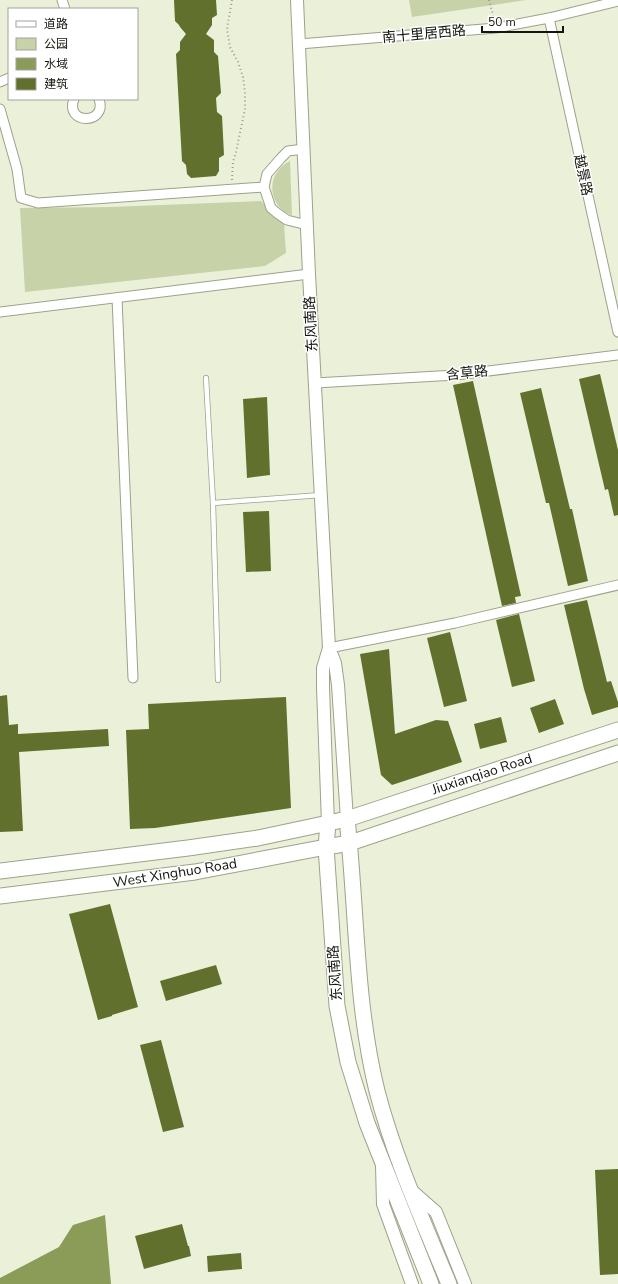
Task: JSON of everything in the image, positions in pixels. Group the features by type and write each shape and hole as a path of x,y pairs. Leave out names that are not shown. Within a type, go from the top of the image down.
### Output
{"main road":[{"name":"Jiuxianqiao Road","path":"347,819 618,730"},
{"name":"Jiuxianqiao Road","path":"350,844 618,753"},
{"name":"West Xinghuo Road","path":"0,871 258,838 347,819"},
{"name":"东风南路","path":"347,819 363,1016 377,1090 390,1133 411,1190 449,1284"},
{"name":"东风南路","path":"328,823 326,846 337,1006 348,1062 367,1123 431,1284"},
{"name":"West Xinghuo Road","path":"0,896 195,872 326,846 350,844"}],"street":[{"name":"东风南路","path":"297,0 300,44 308,274 329,648 335,663 338,685 347,819"},
{"name":"南十里居西路","path":"300,44 496,28 549,18 618,1"},
{"name":"越景路","path":"549,18 618,332"},
{"path":"74,100 72,105 76,114 82,119 87,119 97,114 100,108 99,100"},
{"path":"0,109 17,169 22,198 38,203 264,187"},
{"path":"304,149 288,151 267,174 264,187 272,208 277,213 287,220 307,225"},
{"path":"0,312 308,274"},
{"path":"117,298 133,678"},
{"name":"含草路","path":"315,383 456,374 618,355"},
{"path":"329,648 455,623 618,585"},
{"name":"东风南路","path":"328,823 323,668 329,648"},
{"path":"382,1160 383,1204 412,1284"},
{"path":"411,1190 436,1212 465,1284"}],"lane":[{"path":"206,378 213,503 218,680"},
{"path":"213,503 321,495"}],"path":[{"path":"232,0 227,29 230,47 238,62 243,77 245,92 245,110 233,162 232,189"},
{"path":"489,0 496,28"}],"green space":[{"path":"409,0 526,0 412,17"},
{"path":"290,161 292,215 276,203 272,190 274,177 282,166"},
{"path":"261,201 284,224 286,253 265,266 25,292 20,208 111,207"}],"water":[{"path":"105,1215 111,1284 0,1284 0,1278 59,1247 73,1225"}],"building":[{"path":"174,0 216,0 217,15 212,18 212,25 206,34 214,40 214,52 218,56 221,93 216,98 217,112 222,116 224,155 219,158 219,171 216,176 191,178 187,174 186,165 182,161 176,54 180,50 180,42 186,34 175,21"},
{"path":"600,374 618,450 618,515 614,516 608,489 605,490 579,379"},
{"path":"473,381 521,596 515,597 516,603 502,606 453,385"},
{"path":"541,388 570,509 572,509 588,581 568,586 549,503 546,503 520,393"},
{"path":"267,397 270,475 247,478 243,399"},
{"path":"269,511 271,571 246,572 243,512"},
{"path":"587,600 607,682 611,681 618,702 618,707 592,715 584,689 564,605"},
{"path":"519,614 535,681 512,687 496,620"},
{"path":"450,632 467,701 444,707 427,638"},
{"path":"389,649 395,734 436,720 448,721 462,762 392,785 381,775 360,654"},
{"path":"7,695 9,725 18,724 18,734 108,729 109,746 19,752 23,831 0,832 0,696"},
{"path":"286,697 291,808 155,828 130,829 126,730 149,729 148,704"},
{"path":"555,699 564,724 539,733 530,708"},
{"path":"501,717 507,742 480,749 474,724"},
{"path":"110,904 138,1007 98,1020 69,914"},
{"path":"216,965 222,984 166,1001 160,981"},
{"path":"161,1040 184,1127 163,1132 140,1045"},
{"path":"618,1169 618,1274 600,1275 595,1170"},
{"path":"182,1224 191,1256 144,1269 135,1236"},
{"path":"241,1253 242,1269 208,1272 207,1256"}]}
